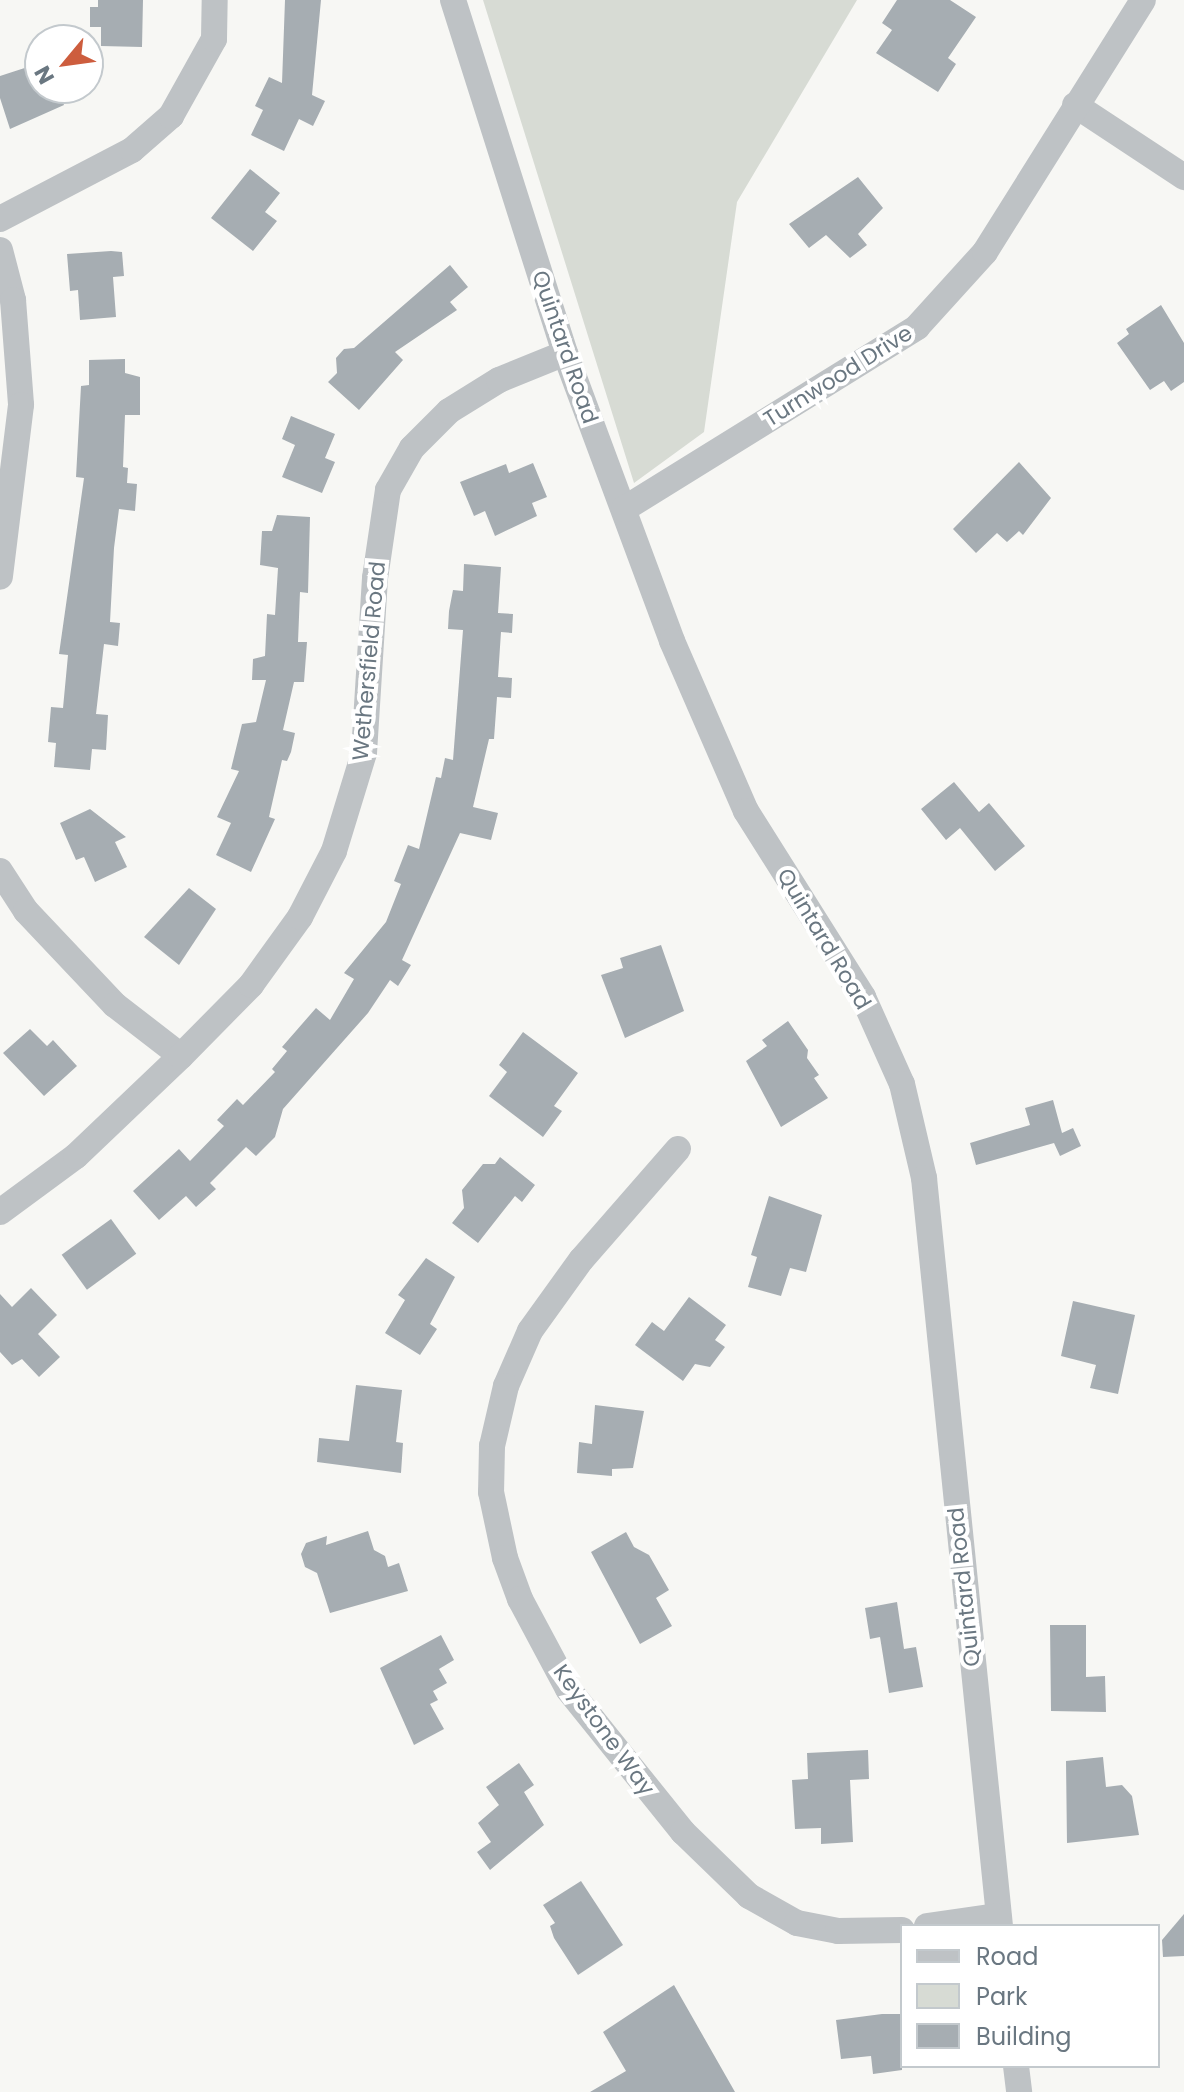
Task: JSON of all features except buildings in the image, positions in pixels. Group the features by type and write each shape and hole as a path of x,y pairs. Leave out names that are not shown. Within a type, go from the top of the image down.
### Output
{"street":[{"path":"0,219 132,150 171,116 214,39 215,0"},
{"name":"Quintard Road","path":"453,0 565,353 624,509 746,811 863,997 902,1084 924,1178 999,1921"},
{"name":"Turnwood Drive","path":"624,509 917,327 985,252 1143,0"},
{"path":"1075,105 1184,177"},
{"path":"0,250 13,300 21,405 7,484 0,577"},
{"name":"Wethersfield Road","path":"0,1212 76,1156 181,1056 251,985 300,917 334,851 364,753 375,578 388,490 412,448 449,411 499,380 565,353"},
{"path":"0,871 26,911 115,1005 181,1056"},
{"name":"Keystone Way","path":"678,1149 581,1260 530,1331 506,1386 492,1446 491,1492 505,1558 520,1599 568,1689 683,1832 749,1896 797,1923 838,1931 900,1930"},
{"path":"956,1924 999,1921"},
{"path":"1016,2068 1019,2092"}],"green space":[{"path":"483,0 857,0 737,202 704,432 634,483"}]}
